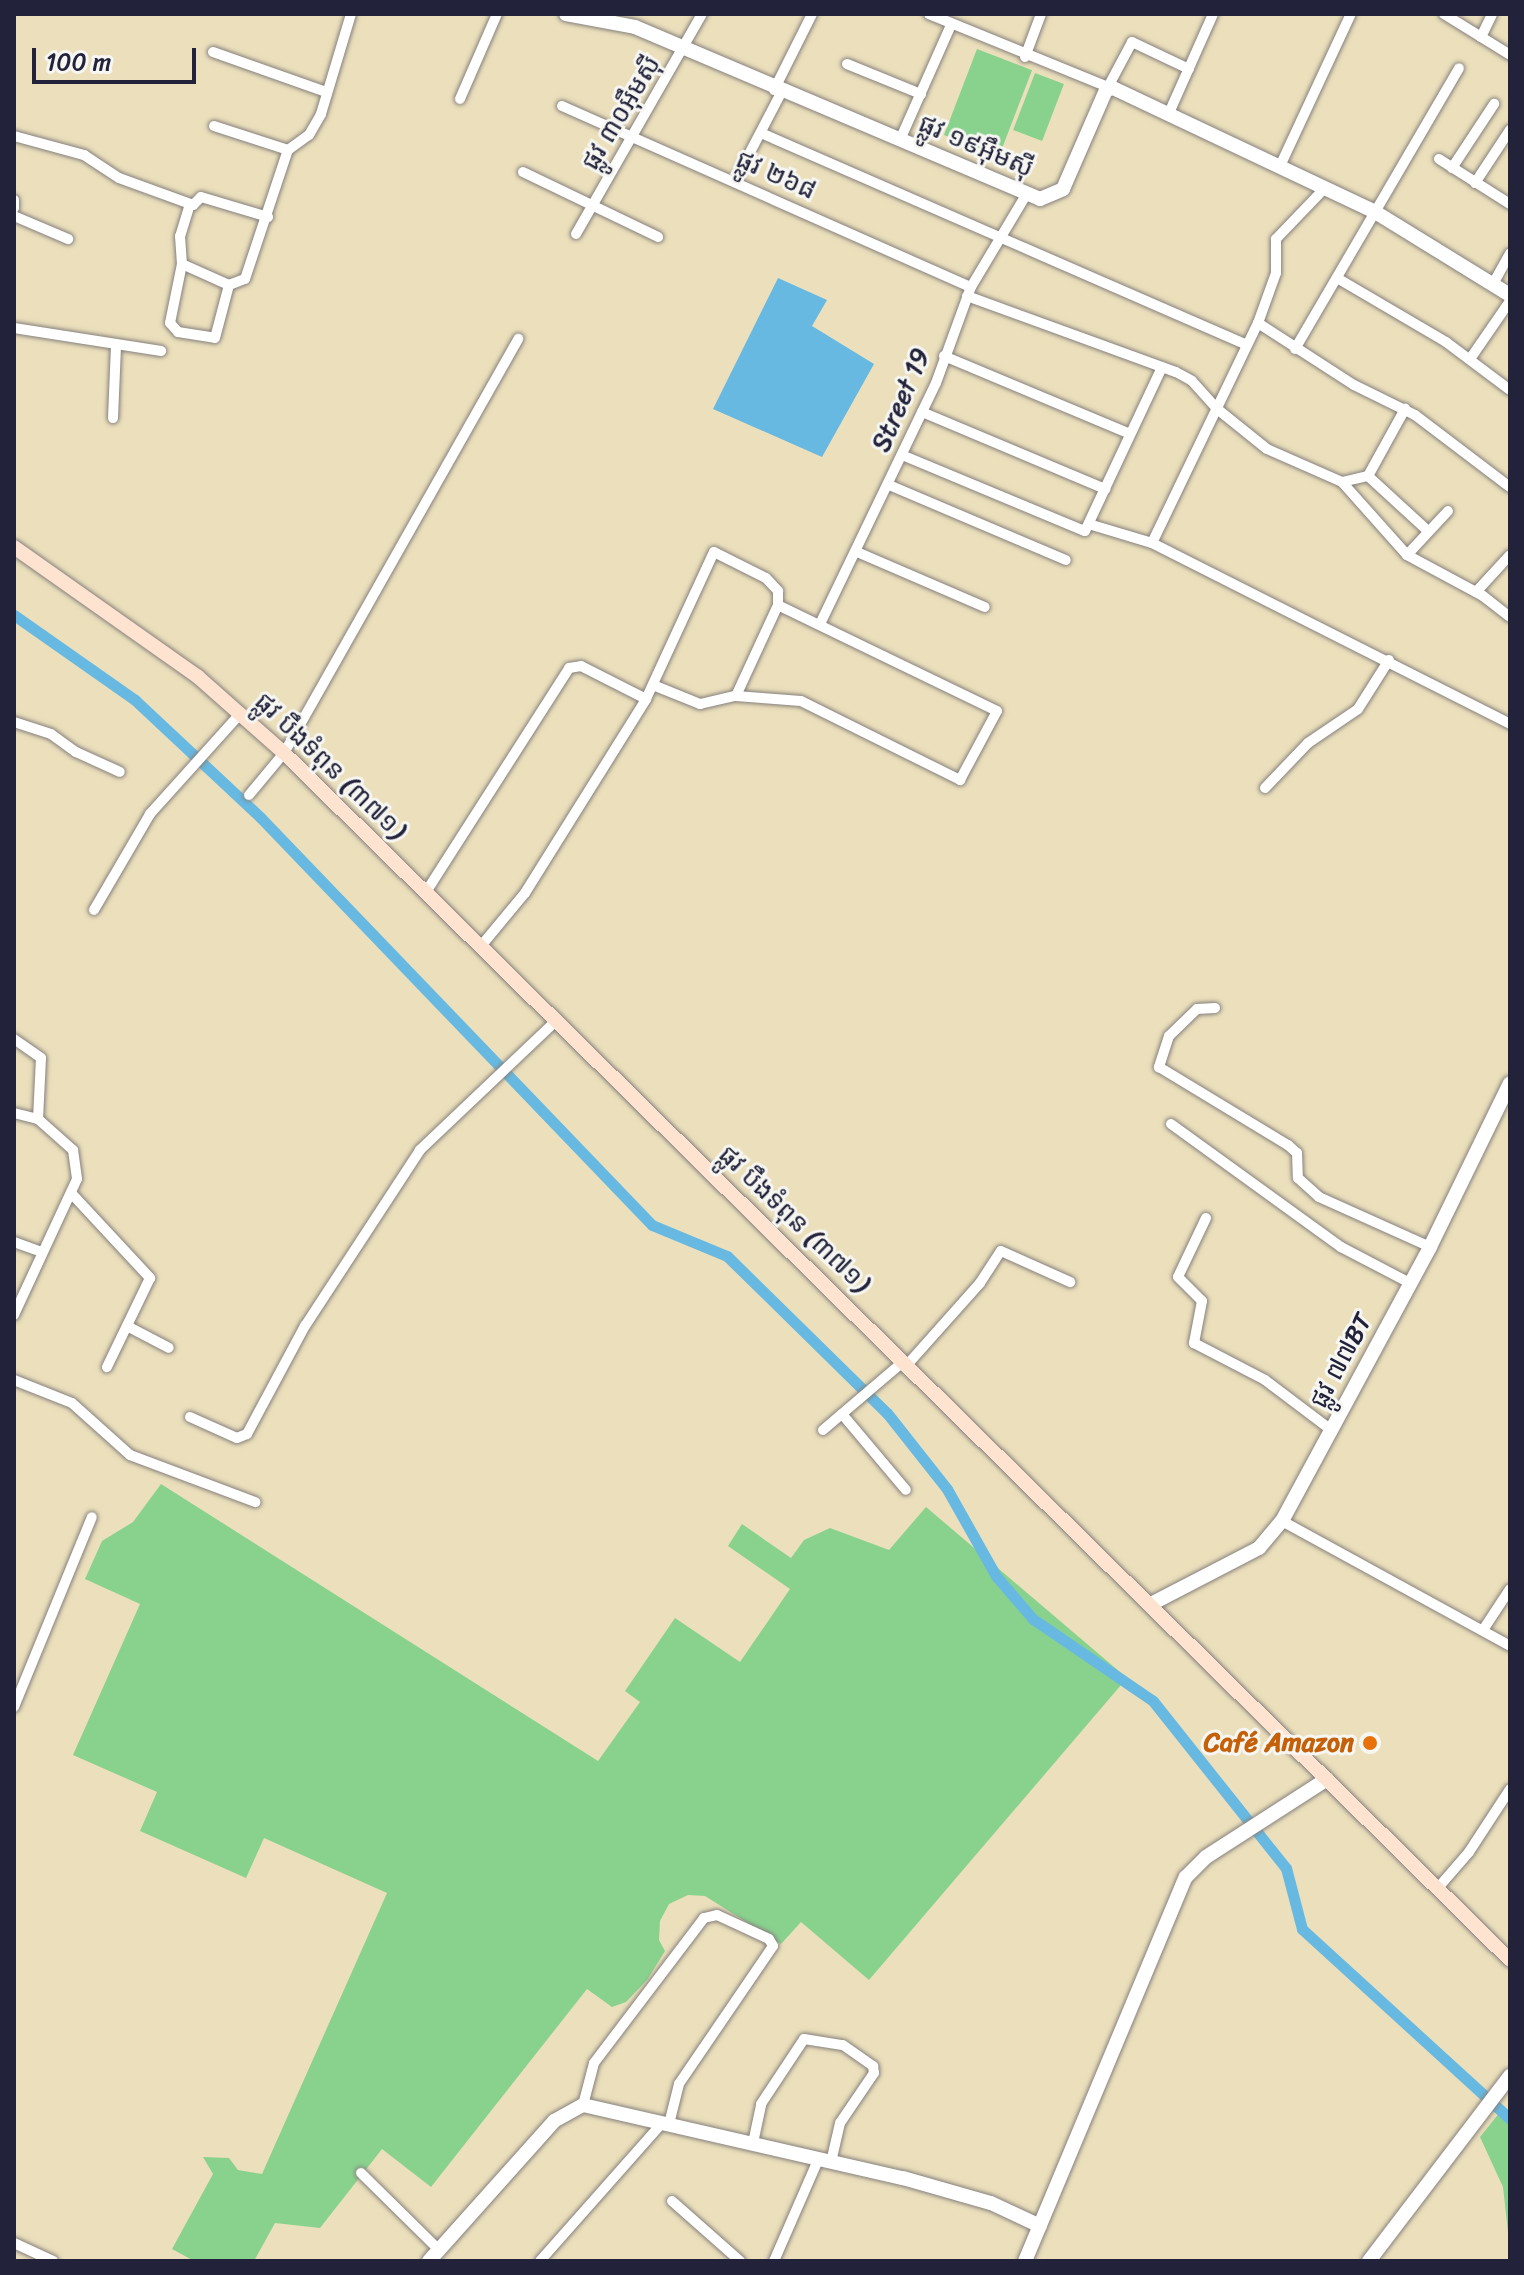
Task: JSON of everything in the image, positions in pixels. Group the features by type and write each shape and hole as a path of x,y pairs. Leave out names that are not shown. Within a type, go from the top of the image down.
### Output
{"main road":[{"name":"ផ្លូវ បឹងទំពុន (៣៧១)","path":"14,547 150,641 241,713 284,753 1510,1960"}],"street":[{"path":"182,264 229,285 246,278 288,150 314,129 351,14"},
{"path":"460,99 497,14"},
{"name":"ផ្លូវ ១៩អ៊ឹមស៊ី","path":"566,14 635,27 683,51 1026,195 1048,199 1063,189 1108,87"},
{"name":"ផ្លូវ ៣០អ៊ឹមស៊ី","path":"576,234 702,14"},
{"path":"735,181 761,133 812,14"},
{"path":"929,14 1025,57 1169,113 1280,166 1375,212 1493,284 1510,298 1470,359"},
{"path":"1025,57 1041,14"},
{"path":"1169,113 1213,14"},
{"path":"1280,166 1351,14"},
{"path":"1444,14 1510,55"},
{"path":"1481,37 1492,14"},
{"path":"900,140 951,25"},
{"path":"1108,87 1132,42 1189,69"},
{"path":"213,52 326,92"},
{"path":"847,64 921,94"},
{"path":"1295,349 1459,68"},
{"path":"1452,168 1494,104"},
{"name":"ផ្លូវ ២៦៨","path":"562,106 735,181 969,291 1192,381 1216,408 1267,449 1342,482"},
{"path":"214,126 288,150"},
{"path":"1475,183 1510,130"},
{"path":"761,133 1247,345"},
{"path":"14,136 84,155 119,178 190,204"},
{"path":"1439,159 1510,204"},
{"path":"523,172 658,237"},
{"path":"1152,543 1258,323 1276,273 1276,239 1324,189"},
{"name":"Street 19","path":"820,624 922,412 969,291 1026,195"},
{"path":"229,285 215,338 178,332 170,323 182,264 180,236 190,204 201,197 268,217"},
{"path":"14,200 14,208"},
{"path":"14,216 68,239"},
{"path":"1493,284 1510,253"},
{"path":"1337,278 1470,359 1510,390"},
{"path":"1258,323 1295,349 1405,409 1510,487"},
{"path":"14,328 161,351"},
{"path":"249,795 284,753 518,339"},
{"path":"113,418 116,345"},
{"path":"944,356 1128,433"},
{"path":"902,455 1080,533 1092,525 1128,433 1162,367"},
{"path":"1405,409 1368,476 1342,482 1407,555 1476,592 1510,617"},
{"path":"922,412 1105,489"},
{"path":"1368,476 1428,531"},
{"path":"889,485 1066,560"},
{"path":"1407,555 1448,511"},
{"path":"1092,525 1152,543 1389,660 1510,724"},
{"path":"481,946 525,893 646,699 714,552 774,584 778,605 736,696"},
{"path":"857,552 985,607"},
{"path":"1476,592 1510,555"},
{"path":"653,685 700,704 736,696 801,701 960,780 997,711 778,605"},
{"path":"1265,788 1308,743 1358,709 1389,660"},
{"path":"426,892 569,668 581,666 646,699"},
{"path":"94,910 150,814 192,773 241,713"},
{"path":"14,722 51,734 76,752 120,772"},
{"path":"1215,1008 1197,1009 1169,1036 1159,1067 1288,1145 1297,1153 1298,1178 1319,1197 1430,1247"},
{"path":"190,1417 237,1438 247,1434 305,1326 420,1150 557,1020"},
{"path":"14,1039 41,1058 38,1119"},
{"name":"ផ្លូវ ៧៧BT","path":"1151,1604 1259,1548 1282,1521 1430,1247 1510,1083"},
{"path":"14,1113 38,1119 76,1157 77,1179 14,1315"},
{"path":"1171,1124 1341,1247 1410,1283"},
{"path":"72,1194 150,1278 107,1367"},
{"path":"1206,1218 1178,1277 1202,1301 1194,1343 1265,1380 1331,1430"},
{"path":"14,1242 41,1252"},
{"path":"823,1430 906,1363 1001,1251 1070,1282"},
{"path":"127,1326 169,1348"},
{"path":"14,1380 72,1403 130,1455 255,1502"},
{"path":"842,1414 906,1490"},
{"path":"14,1707 92,1517"},
{"path":"1282,1521 1510,1646"},
{"path":"1483,1630 1510,1589"},
{"path":"1025,2261 1175,1897 1192,1871 1232,1839 1327,1779"},
{"path":"1437,1889 1469,1852 1510,1789"},
{"path":"540,2261 666,2123 679,2084 773,1946 769,1939 717,1915 704,1918 594,2063 583,2105"},
{"path":"753,2143 761,2104 804,2039 843,2045 873,2066 874,2073 840,2123 825,2160 774,2261"},
{"path":"1369,2261 1481,2108 1510,2076"},
{"path":"361,2173 434,2255 554,2121 583,2105 825,2160 991,2203 1040,2226"},
{"path":"672,2201 740,2261"},
{"path":"14,2243 53,2261"}],"green space":[{"path":"977,49 1032,70 999,156 944,135"},
{"path":"1035,73 1064,84 1042,141 1013,130"},
{"path":"161,1484 598,1761 640,1702 625,1691 675,1618 740,1662 790,1589 728,1546 742,1524 791,1558 804,1540 830,1528 889,1550 926,1507 1127,1678 869,1980 801,1922 781,1944 705,1896 688,1895 669,1904 660,1921 659,1940 665,1951 647,1980 626,2002 612,2007 587,1989 431,2187 382,2149 320,2228 275,2223 254,2261 194,2261 172,2249 213,2174 203,2157 229,2158 238,2170 262,2174 387,1893 264,1838 246,1878 140,1831 157,1792 73,1755 140,1604 85,1579 102,1541 133,1522"},
{"path":"1504,2107 1510,2115 1510,2250 1503,2187 1480,2137"}],"water":[{"path":"778,278 827,300 812,326 874,364 822,457 713,409"}],"waterway":[{"path":"14,615 135,700 261,818 652,1225 727,1256 887,1413 947,1489 996,1576 1033,1619 1153,1701 1286,1868 1302,1929 1510,2119"}],"place":[{"name":"Café Amazon","path":"1370,1743"}]}
